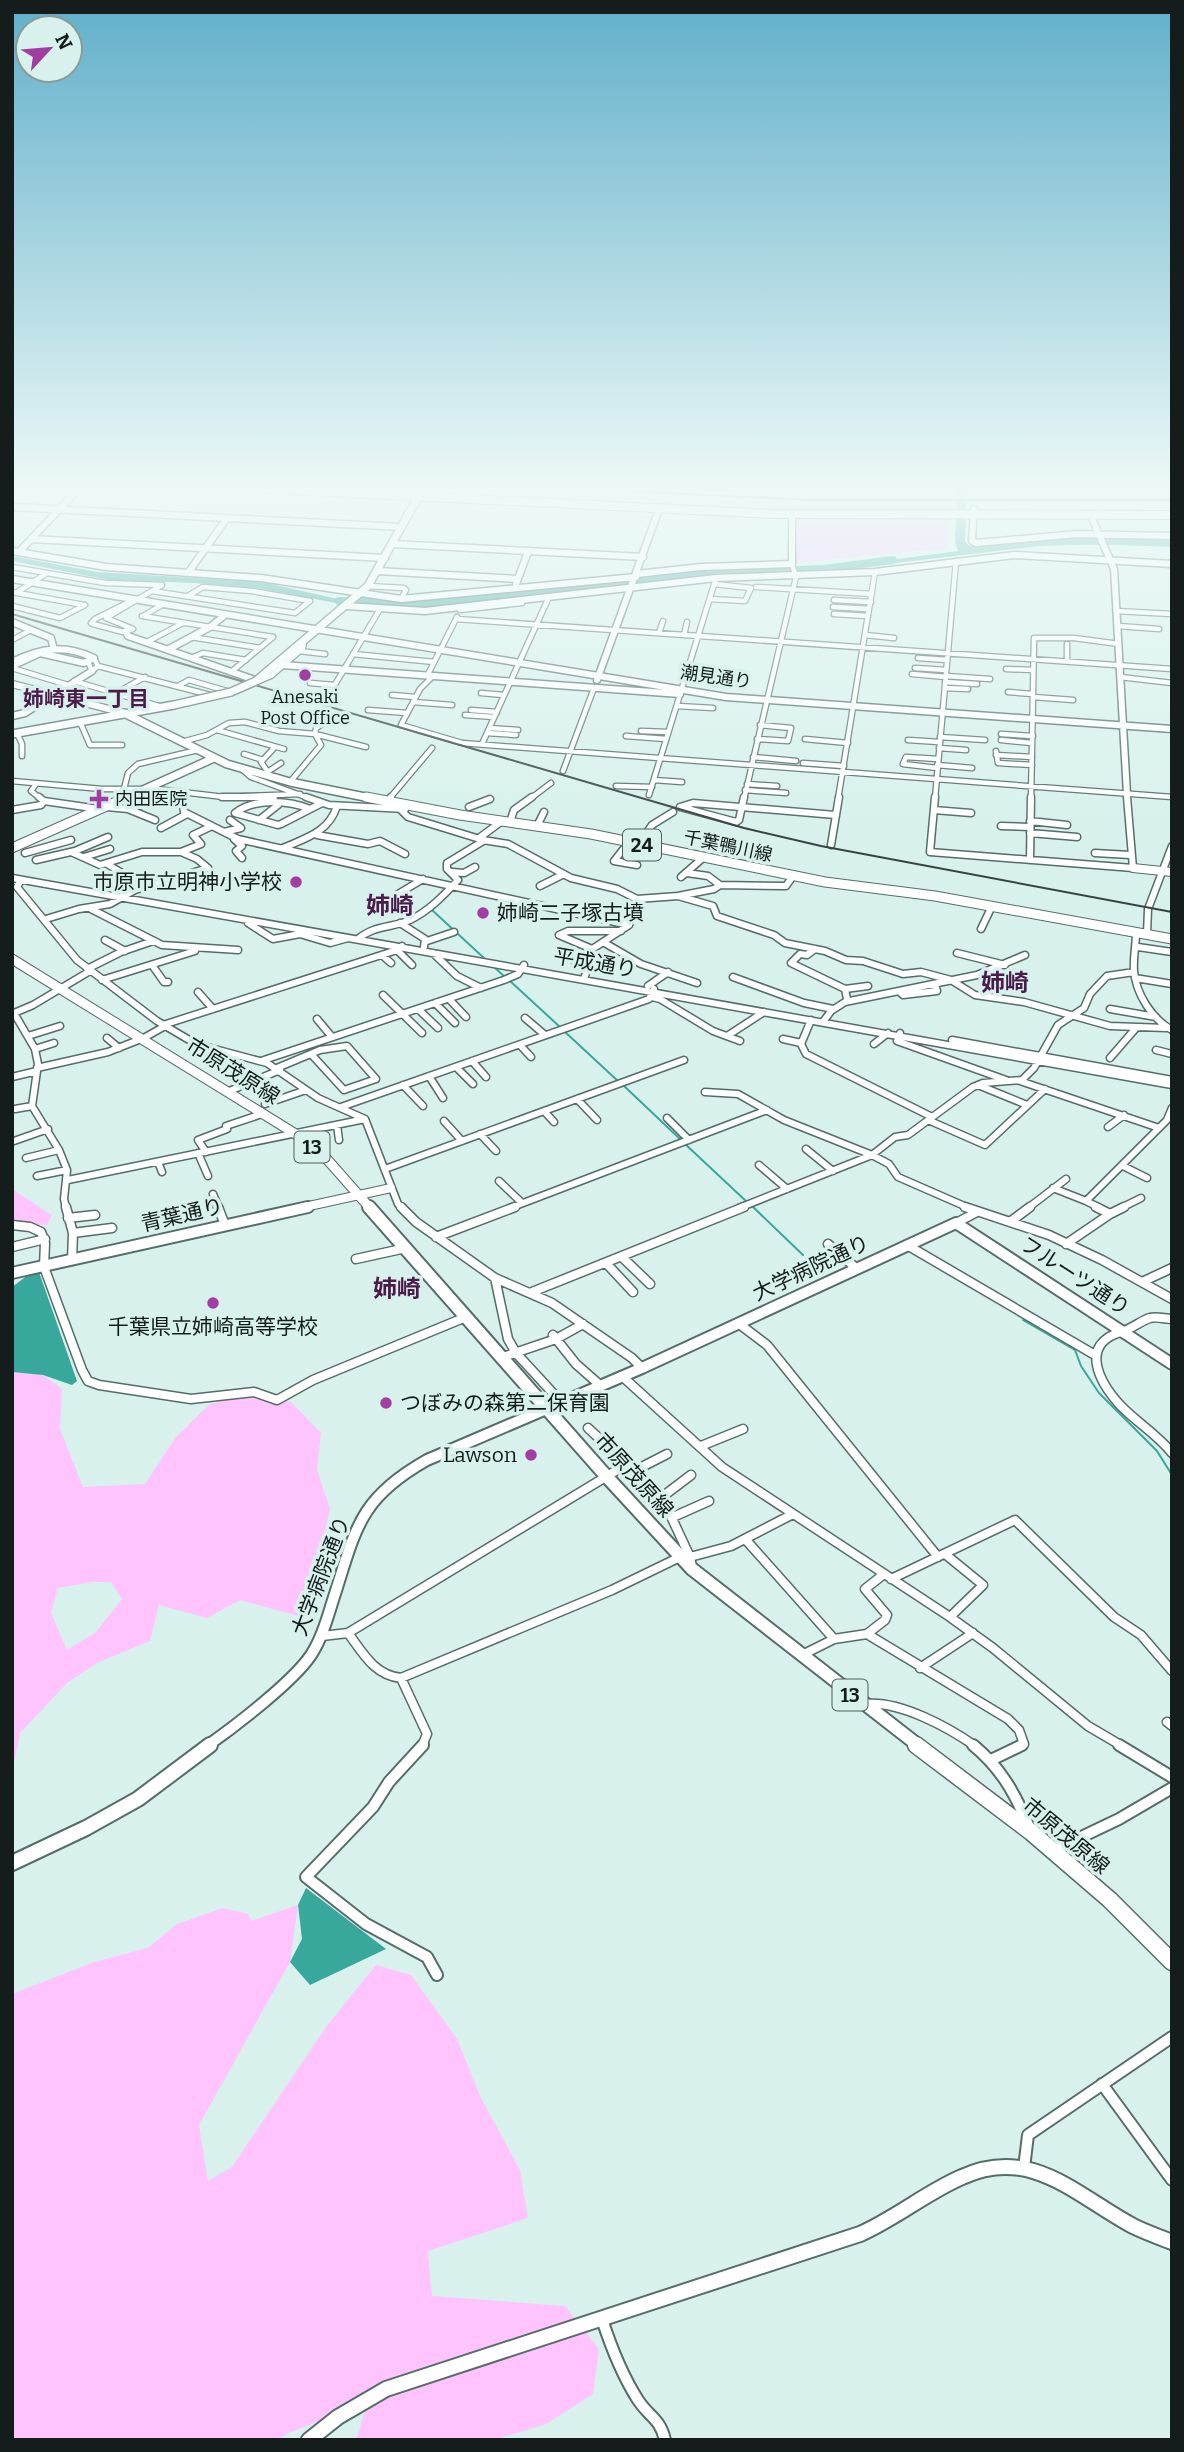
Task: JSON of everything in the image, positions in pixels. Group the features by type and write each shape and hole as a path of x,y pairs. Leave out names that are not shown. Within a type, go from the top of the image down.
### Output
{"main road":[{"path":"15,733 174,705 241,688 260,679 354,599"},
{"name":"千葉鴨川線","path":"124,713 214,758 243,770 290,782 460,815 629,842 793,876 839,889 907,891 1172,939"},
{"path":"14,845 214,758"},
{"name":"市原茂原線","path":"12,960 228,1092 264,1109 334,1166 607,1477 688,1561 800,1656 1031,1832 1170,1955"}],"street":[{"path":"12,606 60,618 85,605 49,599"},
{"name":"潮見通り","path":"130,599 726,697 1172,729"},
{"path":"209,599 295,613 311,602 297,599"},
{"path":"395,599 407,599"},
{"path":"347,605 425,611 537,599"},
{"path":"482,744 547,599"},
{"path":"563,771 627,599"},
{"path":"649,795 710,599"},
{"path":"718,599 747,599"},
{"path":"791,599 760,725 741,807 739,820 736,822 680,807 693,803 741,807 835,815"},
{"path":"831,845 871,599"},
{"path":"952,599 930,852 1172,872"},
{"path":"1115,599 1130,855 1133,868"},
{"path":"133,600 106,618 133,628 127,631 91,623 133,600"},
{"path":"834,600 870,605"},
{"path":"169,649 210,627 238,604"},
{"path":"162,605 142,616 273,637 231,672"},
{"path":"833,607 870,605"},
{"path":"324,703 380,609"},
{"path":"460,609 430,676 401,725 462,743 751,765 844,769"},
{"path":"1116,611 1172,614"},
{"path":"834,614 868,616"},
{"path":"456,619 863,648 947,657"},
{"path":"659,633 663,621"},
{"path":"12,622 52,639 53,646"},
{"path":"684,635 687,622"},
{"path":"147,642 184,623"},
{"path":"1118,626 1159,629"},
{"path":"12,640 31,630"},
{"path":"127,631 128,636 255,680 284,664 301,646"},
{"path":"865,635 894,638"},
{"path":"1030,860 1033,670 1037,636 1119,644"},
{"path":"191,637 260,648"},
{"path":"1067,662 1068,644"},
{"path":"12,665 53,646 93,664"},
{"path":"255,680 294,646 325,654"},
{"path":"34,653 93,664 210,695"},
{"path":"191,657 203,653 246,660"},
{"path":"353,654 434,662"},
{"path":"918,658 1034,659 1172,669"},
{"path":"12,716 23,714 71,683 93,664"},
{"path":"284,664 594,688 682,691"},
{"path":"12,665 162,709 240,691 227,691 159,707"},
{"path":"915,668 946,678 968,689"},
{"path":"1006,668 1033,670"},
{"path":"912,674 978,684"},
{"path":"116,694 145,677"},
{"path":"1120,677 1172,683"},
{"path":"946,678 990,678"},
{"path":"178,686 189,680 227,691"},
{"path":"310,683 334,685"},
{"path":"12,684 124,713"},
{"path":"1007,692 1073,700"},
{"path":"481,693 504,695"},
{"path":"392,695 452,705"},
{"path":"677,706 713,709"},
{"path":"368,710 407,713"},
{"path":"471,710 495,715"},
{"path":"465,715 495,715"},
{"path":"290,782 321,745 315,734 316,728 335,716"},
{"path":"80,722 90,745 122,745"},
{"path":"182,742 229,723 245,722 279,731 315,734 366,747"},
{"path":"757,739 788,741 791,728 760,725"},
{"path":"217,730 285,749"},
{"path":"641,730 667,735"},
{"path":"488,731 517,733"},
{"path":"12,751 22,752 15,733"},
{"path":"626,736 667,735"},
{"path":"1001,737 1032,739"},
{"path":"509,739 517,740 514,747"},
{"path":"805,739 848,743"},
{"path":"908,740 985,740"},
{"path":"939,742 966,750"},
{"path":"275,747 261,764 265,774 281,763"},
{"path":"387,801 432,748"},
{"path":"124,789 128,773 138,764 198,750"},
{"path":"1032,757 996,753 998,763 1032,765"},
{"path":"244,754 263,760"},
{"path":"753,757 936,779 1172,797"},
{"path":"937,764 902,764 906,757 972,768"},
{"path":"412,771 428,760"},
{"path":"243,770 251,777 322,803 434,810"},
{"path":"12,781 271,798 300,794"},
{"path":"616,786 681,782"},
{"path":"360,937 376,926 408,921 453,886 458,880 445,867 447,863 506,822 514,810 551,783"},
{"path":"36,784 31,790 44,801 128,809 155,820"},
{"path":"746,787 777,786"},
{"path":"746,787 786,793"},
{"path":"128,809 173,796 178,792"},
{"path":"178,792 182,809 187,814 233,837 629,925"},
{"path":"460,815 471,805 490,799"},
{"path":"12,810 41,805 44,801"},
{"path":"310,809 295,803 246,804 234,811 281,824 322,803"},
{"path":"259,820 278,805"},
{"path":"283,848 317,835 337,806"},
{"path":"400,809 404,815 512,846 564,874 608,887 636,899 678,896 714,889 720,885 786,886 793,876"},
{"path":"934,810 971,813"},
{"path":"537,826 544,812"},
{"path":"639,844 652,825 673,812"},
{"path":"161,828 187,814"},
{"path":"223,832 241,828 230,820"},
{"path":"1001,826 1067,824"},
{"path":"71,852 96,864 107,864 142,852 181,852 201,844 193,835 212,826"},
{"path":"1030,827 1077,837"},
{"path":"317,835 368,845 380,841 405,854"},
{"path":"14,845 37,861 93,846 108,837"},
{"path":"233,837 242,846 236,851 242,859"},
{"path":"25,853 71,840"},
{"path":"629,842 614,861 637,865"},
{"path":"1147,934 1148,909 1172,846"},
{"path":"84,857 110,849"},
{"path":"46,919 79,909 110,904 135,890 208,868 197,859 181,852"},
{"path":"1095,853 1130,855"},
{"path":"704,857 684,875 714,878 720,885"},
{"path":"107,864 121,873 135,890"},
{"path":"451,872 464,873 475,867"},
{"path":"540,886 564,874"},
{"name":"平成通り","path":"12,876 22,880 125,896"},
{"name":"平成通り","path":"12,876 348,938 360,937"},
{"path":"393,897 423,879"},
{"path":"608,887 619,879"},
{"path":"22,880 17,887 46,919 64,945 89,970 164,1026 196,1044 260,1061 278,1069 306,1090 365,1119 398,1204 415,1222 495,1278 532,1292 583,1324 642,1368"},
{"path":"431,891 441,883"},
{"path":"678,896 713,906 717,916 774,935 785,943 816,948 903,975 921,972 951,980 975,995 1011,999 1110,1026 1169,1029"},
{"path":"585,977 587,970 574,961 629,925 636,899"},
{"name":"平成通り","path":"168,904 360,937 433,953 585,977 764,1012 1172,1080"},
{"path":"981,929 992,906"},
{"path":"90,909 153,941 171,947 239,950"},
{"path":"249,920 247,923 273,939 300,934 330,943 348,938"},
{"path":"400,923 425,944 454,932"},
{"path":"592,948 559,935 568,931 622,931"},
{"path":"1136,932 1138,947 1135,975 1156,1017 1169,1029"},
{"path":"105,940 125,951"},
{"path":"72,1260 73,1233 64,1199 67,1170 48,1129 32,1106 37,1067 35,1049 13,1014 38,1004 58,988 125,951 153,941"},
{"path":"603,943 641,964 697,983"},
{"name":"平成通り","path":"401,947 425,944 524,966"},
{"path":"37,1067 119,1048 164,1026 401,947 412,965"},
{"path":"1138,947 1172,952"},
{"path":"816,948 807,955 800,954 791,963 845,989 868,986"},
{"path":"102,980 202,949"},
{"path":"433,953 457,976 481,988"},
{"path":"957,953 1006,965"},
{"path":"382,954 391,963"},
{"path":"825,1021 833,1009 847,999 899,992 977,975 1025,955"},
{"path":"152,965 164,982 168,982"},
{"path":"260,1061 481,988 518,974 524,966"},
{"path":"341,1107 545,1035 652,990 668,972"},
{"path":"1019,1080 1029,1075 1058,1025 1084,1007 1090,994 1107,976 1135,975 1172,984"},
{"path":"733,977 804,1003 833,1009"},
{"path":"845,989 847,999"},
{"path":"652,990 726,1036 740,1041"},
{"name":"平成通り","path":"652,990 900,1033"},
{"path":"198,992 213,1009"},
{"path":"383,995 422,1033"},
{"path":"449,999 466,1017"},
{"path":"435,1003 455,1023"},
{"path":"418,1009 438,1028"},
{"path":"1110,1009 1156,1017"},
{"path":"726,1036 764,1012"},
{"path":"525,1018 545,1035"},
{"path":"317,1019 332,1037"},
{"path":"811,1020 801,1043 806,1054 856,1076 930,1118 985,1145 1045,1089"},
{"path":"28,1037 60,1026"},
{"path":"1110,1058 1136,1028"},
{"path":"874,1044 888,1033"},
{"path":"900,1033 897,1041 1007,1080"},
{"path":"107,1038 119,1048"},
{"path":"783,1039 801,1043"},
{"path":"35,1049 54,1043"},
{"path":"228,1092 311,1054 339,1045 347,1046 376,1079 351,1090 344,1090 311,1054"},
{"path":"520,1045 531,1058"},
{"path":"1156,1050 1172,1054"},
{"path":"12,1077 70,1058"},
{"name":"平成通り","path":"1040,1058 1172,1085"},
{"path":"386,1169 684,1060"},
{"path":"472,1061 486,1077"},
{"path":"456,1067 473,1084"},
{"path":"429,1076 443,1098"},
{"path":"532,1292 872,1155 895,1137 908,1135 978,1085 1019,1080 1158,1128"},
{"path":"402,1085 423,1106"},
{"path":"978,1085 1027,1105"},
{"path":"208,1176 198,1140 227,1129 226,1126 306,1090"},
{"path":"705,1092 738,1094 784,1120 872,1155 889,1164 898,1177 977,1212 1049,1235 1102,1260 1172,1300"},
{"path":"577,1099 597,1120"},
{"path":"15,1109 32,1106"},
{"path":"1086,1201 1167,1120 1172,1108"},
{"path":"436,1237 767,1110"},
{"path":"544,1111 554,1122"},
{"path":"1108,1127 1124,1115"},
{"path":"667,1118 689,1140"},
{"path":"68,1180 365,1119"},
{"path":"444,1121 463,1140"},
{"path":"337,1125 339,1140"},
{"path":"14,1141 48,1129"},
{"path":"480,1134 496,1151"},
{"path":"806,1149 833,1171"},
{"path":"26,1158 59,1150"},
{"path":"158,1161 162,1172"},
{"path":"759,1165 787,1189"},
{"path":"1123,1166 1147,1178"},
{"path":"37,1176 67,1170"},
{"path":"1010,1222 1066,1179"},
{"path":"499,1181 522,1203"},
{"name":"青葉通り","path":"13,1272 391,1188"},
{"path":"1053,1188 1110,1214"},
{"path":"213,1194 225,1225"},
{"path":"1066,1244 1110,1214 1141,1198"},
{"path":"956,1223 977,1212"},
{"path":"68,1219 94,1215"},
{"name":"大学病院通り","path":"12,1863 86,1829 138,1799 229,1730 295,1673 310,1657 322,1636 356,1528 377,1494 397,1477 427,1460 623,1377 956,1223"},
{"name":"フルーツ通り","path":"956,1223 1172,1364"},
{"path":"12,1225 36,1228 45,1239 44,1267 88,1381 99,1385 191,1399 254,1392 277,1401 313,1380 467,1316"},
{"path":"73,1233 112,1228"},
{"path":"12,1247 45,1239"},
{"path":"828,1244 856,1268"},
{"path":"907,1245 1095,1355"},
{"path":"356,1259 407,1248"},
{"path":"622,1257 650,1284"},
{"path":"606,1263 633,1292"},
{"path":"1142,1282 1172,1268"},
{"path":"495,1278 508,1339 516,1353 562,1403"},
{"path":"1172,1319 1150,1318 1104,1340 1095,1355 1095,1366 1119,1404 1138,1423 1161,1439 1172,1453"},
{"path":"738,1323 766,1345 941,1555 983,1584 950,1617"},
{"path":"503,1357 583,1324"},
{"path":"554,1337 576,1364 601,1386"},
{"path":"623,1377 722,1467 950,1617 1088,1726 1172,1777"},
{"path":"588,1429 662,1497 673,1517 688,1561"},
{"path":"701,1446 743,1429"},
{"path":"634,1471 667,1454"},
{"path":"322,1636 348,1633 627,1464"},
{"path":"662,1497 672,1493 677,1485 691,1475"},
{"path":"673,1517 709,1501"},
{"path":"348,1633 374,1668 392,1678 401,1678 612,1590 711,1555 746,1540 793,1514"},
{"path":"800,1656 834,1639 867,1634 885,1620 887,1615 865,1589 888,1576 941,1555 1015,1520 1114,1617 1141,1635 1172,1671"},
{"path":"746,1540 834,1639"},
{"path":"920,1668 973,1633"},
{"path":"867,1634 1009,1719 1019,1730 1024,1744 991,1760"},
{"path":"401,1678 427,1734 422,1747 389,1782 373,1807 306,1877 366,1924 427,1957 437,1975"},
{"path":"863,1705 889,1703 952,1730 981,1749 1020,1801 1031,1832"},
{"path":"1052,1851 1119,1819 1172,1788"},
{"path":"1024,2168 1028,2135 1172,2038"},
{"path":"1102,2084 1172,2180"},
{"path":"309,2440 338,2417 386,2389 860,2234 891,2220 963,2176 998,2167 1024,2168 1060,2180 1133,2226 1172,2242"},
{"path":"602,2318 610,2345 640,2404 655,2414 665,2440"}],"shaded area":[{"path":"12,1189 52,1215 47,1225 12,1221"},
{"path":"12,1372 43,1375 62,1389 60,1429 83,1487 145,1484 175,1438 210,1404 247,1395 291,1402 321,1433 317,1470 330,1509 314,1576 315,1614 302,1617 240,1600 207,1618 159,1605 150,1641 97,1663 67,1683 20,1733 12,1773","holes":["92,1582 111,1582 122,1599 96,1632 67,1650 51,1613 58,1588"]},
{"path":"298,1905 290,1962 199,2125 208,2181 232,2167 326,2027 376,1965 411,1975 457,2039 480,2096 520,2170 528,2218 428,2251 432,2296 565,2306 599,2349 593,2394 546,2424 494,2440 356,2440 368,2402 288,2433 280,2440 12,2440 12,1994 94,1962 148,1948 177,1924 223,1908 248,1914 251,1921"}],"water":[{"path":"317,599 401,605 486,599 413,607"},
{"path":"39,1272 77,1381 72,1385 43,1375 12,1372 12,1287 28,1275"},
{"path":"306,1888 386,1949 310,1985 290,1962 302,1939 298,1905"}],"waterway":[{"path":"339,601 421,604 464,599"},
{"path":"191,795 206,797"},
{"path":"274,798 290,796"},
{"path":"439,897 447,887"},
{"path":"432,910 485,959"},
{"path":"494,967 506,978"},
{"path":"510,981 560,1027"},
{"path":"564,1031 619,1082"},
{"path":"623,1085 680,1139"},
{"path":"684,1143 747,1202"},
{"path":"751,1205 803,1255"},
{"path":"1023,1320 1075,1350 1081,1366 1099,1393 1157,1451 1172,1475"}],"railway":[{"path":"12,614 744,828 821,846 1172,912"}],"place":[{"name":"Anesaki Post Office","path":"305,675"},
{"name":"内田医院","path":"99,799"},
{"name":"市原市立明神小学校","path":"296,882"},
{"name":"姉崎二子塚古墳","path":"483,913"},
{"name":"千葉県立姉崎高等学校","path":"213,1303"},
{"name":"つぼみの森第二保育園","path":"386,1403"},
{"name":"Lawson","path":"531,1455"}],"district":[{"name":"姉崎東一丁目","path":"86,699"},
{"name":"姉崎","path":"390,906"},
{"name":"姉崎","path":"1005,983"},
{"name":"姉崎","path":"397,1289"}]}
